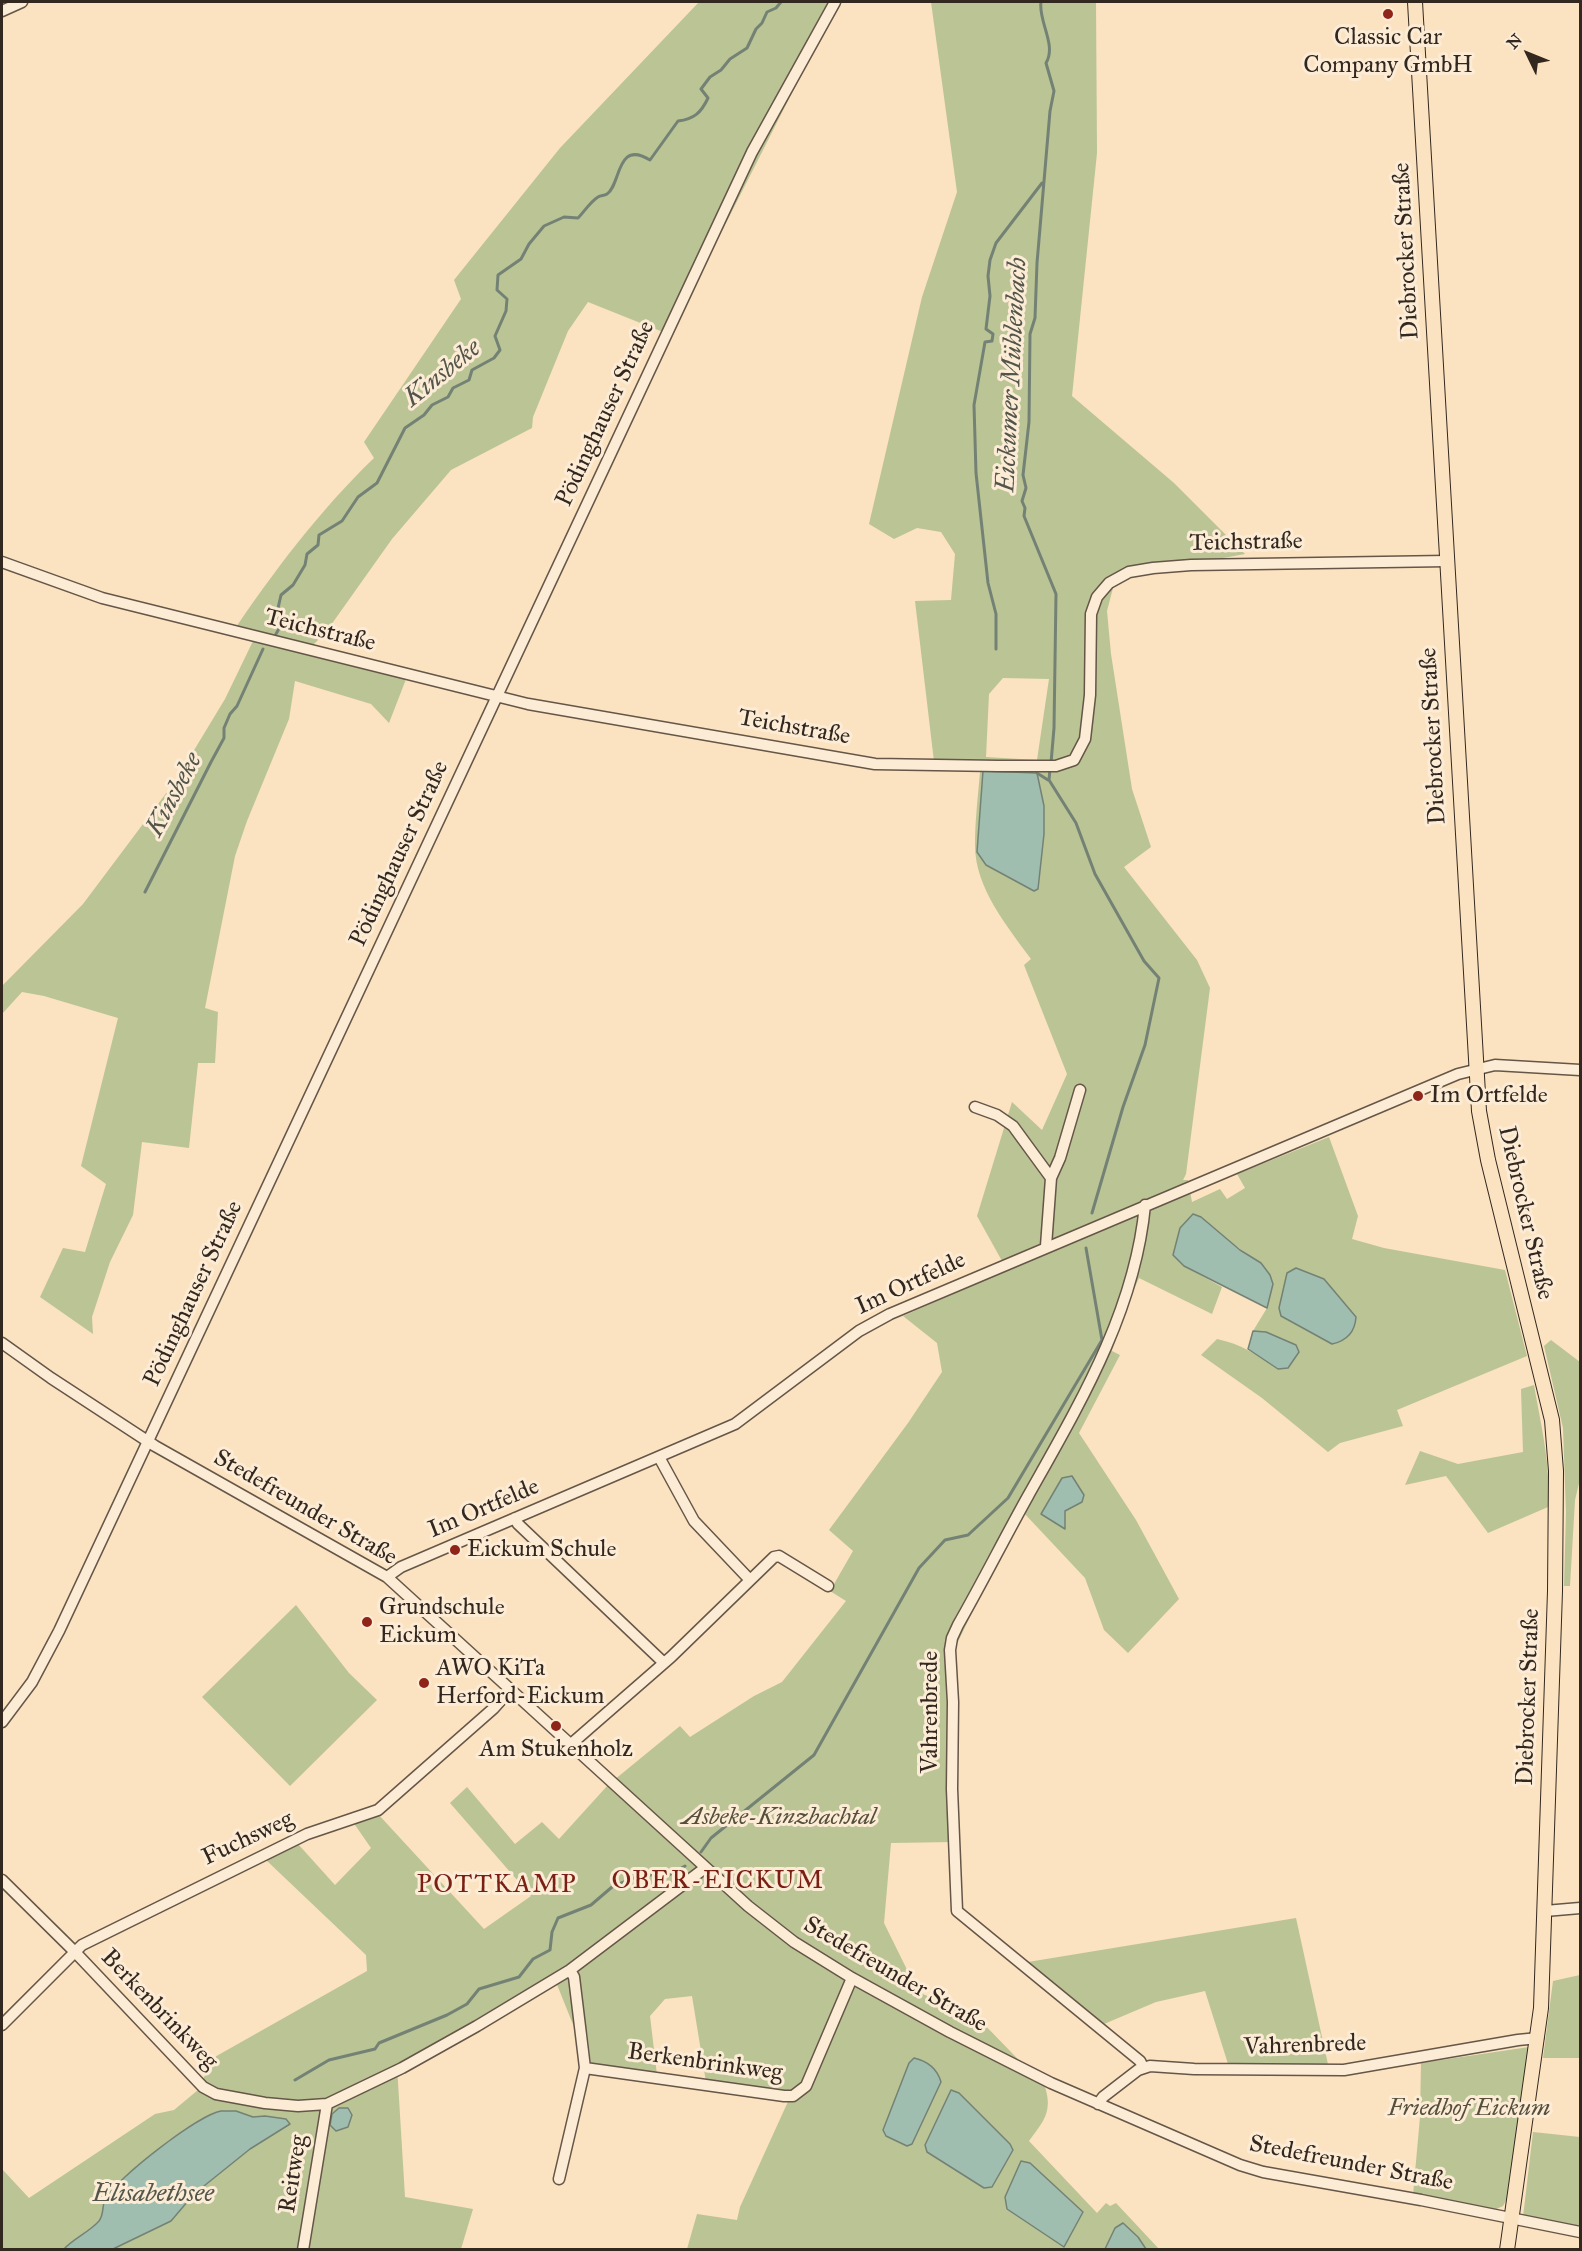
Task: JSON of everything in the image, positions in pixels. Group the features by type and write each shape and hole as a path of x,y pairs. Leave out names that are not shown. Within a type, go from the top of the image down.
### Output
{"main road":[{"name":"Diebrocker Straße","path":"1415,2 1475,1070 1488,1160 1554,1431 1556,1471 1555,1591 1541,2008 1507,2250"}],"street":[{"path":"2,11 22,2"},
{"name":"Pödinghauser Straße","path":"2,1722 24,1694 47,1655 752,152 835,2"},
{"name":"Teichstraße","path":"2,562 102,598 497,698 875,764 998,766 1059,765 1074,760 1085,739 1090,695 1091,614 1097,597 1109,582 1129,572 1182,566 1447,561"},
{"name":"Im Ortfelde","path":"387,1577 401,1567 742,1420 838,1346 875,1321 1046,1246 1458,1074 1495,1065 1581,1070"},
{"path":"1046,1246 1051,1178 1060,1158 1080,1090"},
{"path":"975,1107 997,1115 1013,1126 1051,1178"},
{"name":"Vahrenbrede","path":"1145,1205 1143,1230 1132,1279 1118,1319 1096,1369 952,1638 950,1650 953,1702 952,1789 957,1911 1140,2061 1143,2067 1344,2070 1538,2038"},
{"name":"Stedefreunder Straße","path":"2,1343 51,1378 149,1441 387,1577 705,1868 775,1929 852,1978 977,2046 1051,2083 1250,2169 1581,2232"},
{"path":"658,1457 694,1521 750,1580"},
{"path":"515,1518 518,1524 664,1663"},
{"path":"570,1745 664,1663 774,1557 779,1556 828,1586"},
{"name":"Fuchsweg","path":"2,2025 82,1945 307,1834 378,1810 494,1708 510,1690"},
{"name":"Berkenbrinkweg","path":"2,1880 75,1952 203,2087 216,2094 265,2103 298,2106 327,2104 402,2068 458,2037 570,1970 705,1868"},
{"path":"1545,1911 1581,1908"},
{"path":"559,2179 585,2068 574,1977 570,1970"},
{"name":"Berkenbrinkweg","path":"585,2068 793,2096 806,2086 852,1978"},
{"path":"1098,2103 1143,2067"},
{"name":"Reitweg","path":"303,2250 327,2104"}],"green space":[{"path":"699,2 842,2 799,79 684,306 663,332 588,302 568,331 533,417 532,428 451,470 392,539 326,632 309,649 408,674 389,723 371,704 295,681 289,719 235,856 205,1008 218,1012 215,1063 198,1063 189,1148 142,1142 133,1215 110,1262 92,1317 93,1334 40,1297 63,1248 85,1252 106,1184 81,1166 118,1018 44,996 22,992 2,1014 2,986 83,904 176,780 225,699 254,639 232,633 298,542 374,458 364,442 461,299 454,280 560,148"},
{"name":"Asbeke-Kinzbachtal","path":"931,2 1096,2 1097,153 1072,396 1174,483 1245,554 1131,575 1113,588 1107,611 1111,654 1132,789 1151,847 1124,867 1197,960 1210,988 1186,1174 1183,1180 1188,1180 1192,1202 1220,1189 1227,1199 1245,1188 1237,1174 1329,1137 1358,1216 1352,1239 1384,1248 1505,1270 1527,1356 1397,1410 1403,1426 1340,1443 1328,1452 1262,1398 1201,1355 1217,1339 1249,1351 1278,1369 1296,1345 1266,1332 1253,1331 1267,1308 1270,1275 1253,1258 1221,1235 1184,1266 1222,1287 1212,1314 1139,1278 1108,1349 1120,1355 1079,1433 1136,1520 1179,1599 1128,1653 1104,1630 1085,1578 1023,1512 955,1648 958,1683 952,1688 953,1842 891,1843 884,1923 918,1992 977,2017 1045,2087 1047,2110 1029,2141 1097,2213 1106,2203 1110,2206 1116,2203 1159,2249 687,2249 697,2214 737,2220 740,2207 791,2095 706,2082 692,1996 665,1999 650,2016 657,2075 591,2064 587,2032 576,2032 551,1975 397,2066 405,2197 473,2209 461,2249 113,2249 171,2221 194,2194 250,2149 290,2124 286,2119 265,2116 253,2117 169,2140 118,2184 105,2200 101,2219 64,2249 2,2249 2,2169 29,2198 155,2114 174,2110 198,2090 213,2058 367,1971 366,1955 266,1860 298,1844 335,1885 371,1848 353,1822 378,1814 484,1929 531,1896 450,1803 467,1787 515,1844 542,1822 559,1839 608,1785 680,1726 690,1737 754,1696 782,1682 846,1601 830,1591 853,1551 829,1530 908,1423 942,1372 937,1343 903,1316 1007,1270 977,1216 1012,1102 1042,1130 1067,1074 1024,965 1031,959 994,906 980,876 975,845 980,772 935,770 915,601 951,600 955,554 941,532 917,528 894,539 869,524 922,297 957,192","holes":["1003,678 1049,679 1037,760 986,757 989,694"]},
{"path":"1551,1340 1580,1362 1580,1479 1575,1500 1570,1586 1564,1586 1566,1512 1563,1428 1544,1346"},
{"path":"1534,1385 1547,1461 1548,1507 1488,1533 1446,1476 1405,1485 1420,1451 1458,1464 1523,1452 1521,1389"},
{"path":"296,1605 349,1673 377,1700 290,1786 202,1697"},
{"path":"1296,1918 1329,2069 1229,2067 1205,1991 1156,2002 1104,2024 1028,1962"},
{"path":"1580,1975 1580,2058 1543,2058 1553,1981"},
{"name":"Friedhof Eickum","path":"1529,2047 1507,2199 1503,2206 1494,2210 1413,2195 1420,2117 1421,2063"},
{"name":"Friedhof Eickum","path":"1533,2132 1580,2137 1580,2228 1523,2217"}],"water":[{"path":"983,771 1037,773 1044,806 1044,834 1038,889 1034,891 986,865 977,852"},
{"path":"1193,1214 1201,1217 1240,1250 1261,1263 1270,1275 1273,1284 1267,1308 1184,1266 1173,1255 1180,1228"},
{"path":"1296,1268 1324,1279 1356,1317 1352,1331 1342,1341 1332,1344 1281,1316 1279,1308 1287,1273"},
{"path":"1253,1331 1266,1332 1296,1345 1299,1352 1288,1368 1278,1369 1248,1349"},
{"path":"1072,1476 1084,1495 1082,1502 1065,1511 1065,1529 1041,1514 1062,1478"},
{"path":"914,2058 931,2066 941,2082 912,2144 907,2146 886,2136 883,2130 909,2063"},
{"path":"951,2090 959,2093 1010,2144 1013,2150 992,2187 984,2188 927,2152 925,2145"},
{"path":"339,2108 348,2108 352,2115 348,2127 336,2131 330,2125 332,2114"},
{"name":"Elisabethsee","path":"221,2111 236,2111 253,2117 286,2119 290,2124 250,2149 194,2194 171,2221 113,2249 64,2249 99,2221 105,2199 125,2177 177,2135 195,2123"},
{"path":"1021,2161 1030,2163 1083,2212 1064,2247 1007,2209 1005,2197"},
{"path":"1123,2223 1138,2237 1146,2249 1105,2249 1115,2228"}],"waterway":[{"name":"Kinsbeke","path":"276,634 281,625 276,617 281,595 293,585 305,565 307,554 318,545 319,535 342,521 358,497 377,483 405,428 424,415 432,405 448,397 453,388 469,380 472,370 494,358 500,350 495,336 506,311 507,299 497,290 498,275 521,259 529,244 544,226 564,217 578,218 595,199 607,194 625,159 631,155 639,155 650,160 678,121 693,117 703,108 708,98 701,89 710,77 721,70 730,59 747,48 767,12 776,8 781,2"},
{"name":"Eickumer Mühlenbach","path":"1041,2 1049,49 1046,63 1054,91 1050,111 1037,263 1035,318 1030,334 1029,422 1023,475 1026,488 1022,501 1025,508 1024,516 1056,594 1054,728 1051,763"},
{"path":"996,649 996,614 988,583 976,473 974,405 985,342 992,341 993,334 986,329 990,296 988,276 990,260 996,243 1042,183"},
{"name":"Kinsbeke","path":"145,892 224,738 224,728 230,714 237,706 263,649"},
{"name":"Eickumer Mühlenbach","path":"1050,769 1049,780 1076,823 1095,874 1144,961 1159,978 1145,1045 1123,1107 1092,1213"},
{"path":"1037,773 1048,780"},
{"name":"Eickumer Mühlenbach","path":"701,1852 711,1838 814,1755 919,1568 945,1540 968,1535 1008,1498 1102,1340 1086,1248"},
{"name":"Eickumer Mühlenbach","path":"295,2080 329,2060 375,2049 379,2043 447,2015 467,2004 479,1989 519,1977 533,1959 550,1950 552,1932 558,1918 591,1905 612,1887 641,1875 669,1875 685,1866"}],"place":[{"name":"Classic Car Company GmbH","path":"1388,14"},
{"name":"Im Ortfelde","path":"1418,1096"},
{"name":"Eickum Schule","path":"455,1550"},
{"name":"Grundschule Eickum","path":"367,1622"},
{"name":"AWO KiTa Herford-Eickum","path":"424,1683"},
{"name":"Am Stukenholz","path":"556,1726"}],"district":[{"name":"OBER-EICKUM","path":"718,1882"},
{"name":"POTTKAMP","path":"497,1886"}]}
